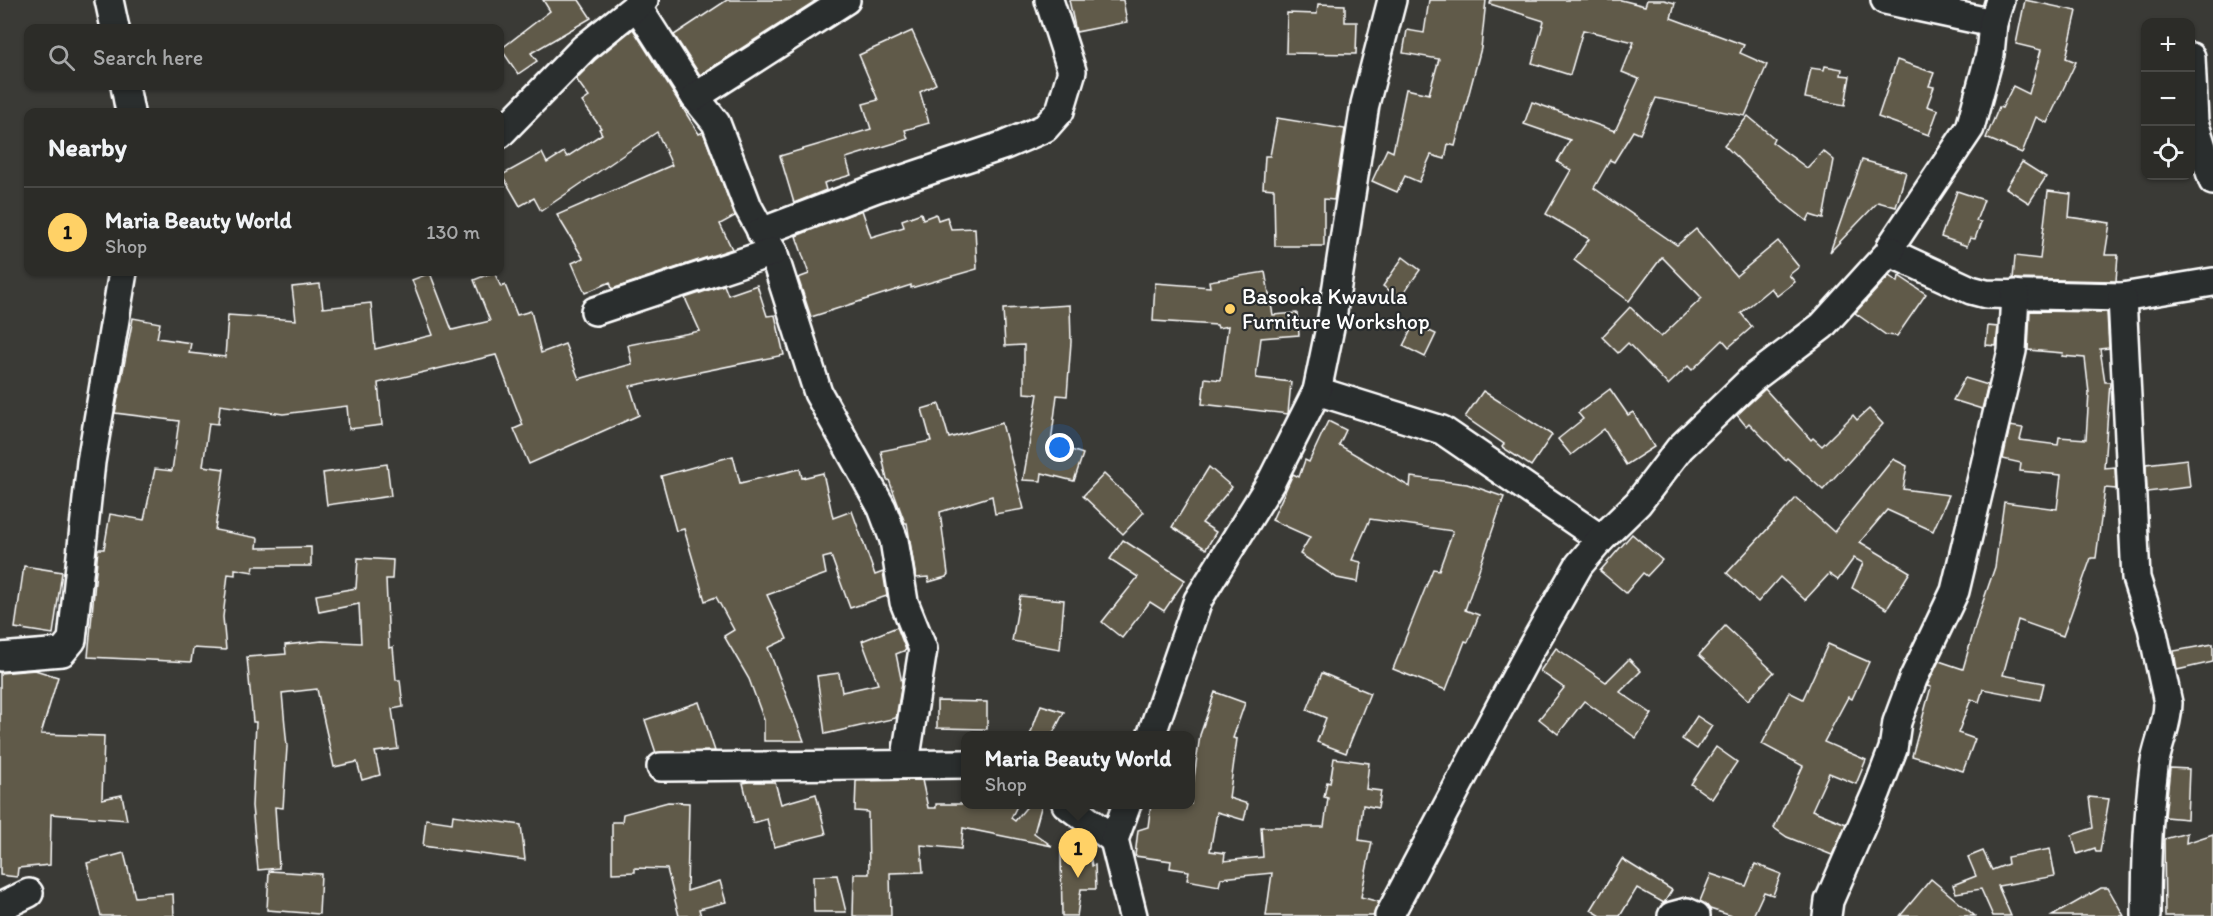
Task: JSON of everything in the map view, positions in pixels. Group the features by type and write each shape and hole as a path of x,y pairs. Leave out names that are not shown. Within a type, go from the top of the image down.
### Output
{"street":[{"path":"109,0 114,24"},
{"path":"695,97 846,0"},
{"path":"595,311 767,242 877,188 1005,145 1045,128 1060,111 1072,71 1049,0"},
{"path":"1152,731 1198,600 1271,482 1317,391 1332,318 1365,104 1392,0"},
{"path":"1389,916 1528,654 1580,565 1601,538 1638,503 1680,448 1752,379 1822,326 1891,250 1891,246 1970,128 1993,42 1997,11 1885,0"},
{"path":"504,130 584,48 641,3 695,97 716,123 748,207 767,242 818,393 882,508 894,540 904,602 923,649 905,763"},
{"path":"2192,72 2194,122 2213,181"},
{"path":"126,90 129,108"},
{"path":"1891,250 1900,259 1971,290 1986,294 2122,297 2213,282"},
{"path":"0,657 62,652 72,639 91,462 122,276"},
{"path":"1823,915 1893,749 1897,722 1913,679 1955,591 2012,351 2015,294"},
{"path":"2122,297 2136,578 2152,627 2168,703 2168,716 2158,740 2154,769 2146,916"},
{"path":"1317,391 1442,430 1601,538"},
{"path":"661,767 961,764"},
{"path":"1073,809 1114,840"},
{"path":"1124,809 1114,840 1133,916"},
{"path":"0,907 28,893"},
{"path":"1672,916 1687,912 1696,916"}],"building":[{"path":"543,0 579,0 591,18 531,53 537,61 518,74 504,53 504,47 550,11"},
{"path":"727,0 817,0 700,75 674,35"},
{"path":"1069,0 1123,0 1127,22 1076,32"},
{"path":"1429,0 1486,0 1481,48 1455,146 1448,144 1445,159 1431,155 1419,182 1405,176 1397,192 1372,181 1387,149 1393,152 1406,89 1429,94 1439,59 1403,53 1407,30 1424,33"},
{"path":"1491,0 1621,0 1645,6 1647,0 1664,0 1675,3 1671,18 1744,45 1740,53 1767,65 1745,116 1656,98 1640,134 1633,131 1614,162 1610,160 1594,188 1677,245 1696,229 1736,276 1778,241 1799,267 1789,275 1795,282 1777,296 1771,288 1741,313 1752,327 1729,347 1723,340 1692,370 1688,366 1668,385 1628,343 1618,353 1602,337 1630,307 1661,337 1702,298 1662,257 1629,301 1574,260 1589,239 1546,214 1571,170 1557,162 1570,140 1524,124 1532,102 1615,131 1639,79 1622,72 1634,42 1583,30 1570,75 1532,63 1544,21 1490,4"},
{"path":"2025,0 2077,11 2066,58 2076,62 2047,123 2036,117 2022,153 1986,138 1999,107 2002,108 2013,86 2029,94 2041,50 2016,44"},
{"path":"1318,4 1345,5 1345,22 1357,22 1356,54 1286,53 1287,13 1317,14"},
{"path":"633,29 699,134 703,132 735,216 720,224 732,249 612,289 610,282 585,293 572,263 583,258 557,215 672,165 657,132 541,211 534,198 520,206 504,178 504,174 542,153 547,163 564,152 567,157 602,134 599,129 601,128 582,102 589,97 576,79"},
{"path":"912,31 936,84 920,92 929,123 905,130 908,139 846,158 851,175 824,183 826,190 794,203 780,156 871,129 863,104 878,100 859,55"},
{"path":"1897,60 1934,73 1929,86 1934,87 1927,106 1938,110 1929,135 1878,117"},
{"path":"1825,66 1842,69 1841,75 1850,76 1845,105 1805,98 1811,68 1824,70"},
{"path":"1748,116 1774,138 1772,142 1807,168 1823,151 1834,160 1823,219 1810,215 1807,221 1783,202 1724,145"},
{"path":"1277,118 1345,129 1334,200 1324,199 1324,246 1275,246 1274,189 1263,188 1265,156 1270,156"},
{"path":"1862,160 1906,172 1896,207 1878,202 1830,252"},
{"path":"2022,162 2046,177 2029,203 2006,188"},
{"path":"1957,191 1984,200 1976,221 1981,222 1975,239 1970,238 1967,246 1941,237"},
{"path":"2048,191 2071,194 2069,217 2110,223 2105,255 2118,255 2116,281 2013,279 2015,256 2040,259"},
{"path":"862,210 871,237 904,227 902,220 921,213 923,219 936,214 938,220 947,217 951,229 975,228 977,269 911,288 911,285 811,317 798,278 809,274 796,236"},
{"path":"1403,257 1420,270 1400,298 1383,286"},
{"path":"1265,272 1273,315 1297,313 1299,335 1261,338 1256,378 1291,382 1288,414 1202,404 1205,378 1221,380 1228,326 1218,328 1217,325 1153,321 1155,283 1210,287 1209,281"},
{"path":"422,276 431,276 452,330 490,321 474,280 484,276 496,276 501,287 505,285 517,315 531,311 541,353 565,344 579,379 632,364 628,345 700,331 685,298 724,285 728,295 757,285 767,316 775,315 784,355 630,386 639,415 529,464 514,429 523,425 496,355 378,383 382,425 349,429 347,406 283,414 220,405 218,424 209,423 203,466 224,469 215,530 258,538 257,548 311,547 311,566 254,566 253,572 235,569 235,575 228,574 223,617 226,650 193,648 191,662 88,657 98,549 104,549 110,514 144,520 155,469 172,471 179,421 115,413 133,318 160,323 157,338 191,343 189,353 225,357 228,315 296,320 292,287 320,284 323,308 371,303 375,349 433,335 412,280"},
{"path":"1889,276 1898,282 1899,276 1926,294 1897,336 1886,335 1855,313"},
{"path":"1070,305 1071,342 1067,396 1057,395 1051,443 1083,454 1074,481 1042,473 1041,481 1023,480 1038,394 1024,393 1024,345 1005,346 1003,309"},
{"path":"2030,311 2107,312 2109,348 2100,349 2105,382 2110,382 2104,468 2115,467 2116,489 2105,488 2096,558 2091,558 2063,636 2018,620 2003,675 2044,683 2040,700 1983,689 1979,702 1971,699 1958,733 1975,739 1963,771 1912,756 1931,687 1927,686 1939,661 1963,669 1995,567 2004,502 2057,509 2061,475 2020,471 2021,463 2003,459 2010,426 2023,428 2020,440 2058,445 2059,437 2086,439 2089,393 2085,358 2062,356 2063,353 2028,350"},
{"path":"1414,324 1436,334 1425,357 1403,346"},
{"path":"1988,326 1998,327 1996,346 1986,345"},
{"path":"1965,378 1988,385 1982,409 1953,400"},
{"path":"1610,389 1628,415 1633,412 1654,447 1626,465 1604,429 1571,455 1558,439 1583,419 1578,413"},
{"path":"1765,389 1811,440 1813,438 1822,446 1853,415 1857,420 1869,409 1883,424 1823,490 1787,458 1785,460 1749,423 1746,426 1737,415"},
{"path":"1483,391 1552,435 1531,466 1502,447 1504,444 1465,417"},
{"path":"939,404 949,438 1002,423 1024,509 995,514 992,496 940,512 948,574 946,577 929,582 928,577 916,578 907,523 905,523 889,480 887,480 881,451 931,441 922,409"},
{"path":"1328,421 1346,430 1339,445 1410,487 1411,477 1467,484 1504,497 1465,610 1479,615 1468,642 1465,641 1446,690 1393,669 1433,569 1439,570 1453,531 1370,519 1352,560 1361,562 1358,582 1337,578 1300,554 1310,537 1272,520 1293,474 1299,477 1305,460 1309,462"},
{"path":"733,456 740,483 800,469 802,478 823,473 833,518 852,511 875,575 883,572 887,596 850,608 831,556 823,558 826,574 767,595 787,639 768,648 804,741 764,741 764,720 749,679 724,636 734,630 716,597 705,601 684,529 676,531 661,476"},
{"path":"1893,459 1907,466 1903,489 1949,495 1933,531 1887,510 1860,542 1910,572 1887,609 1852,588 1863,563 1854,558 1838,580 1829,574 1805,600 1780,577 1758,602 1727,573 1796,498 1834,532"},
{"path":"2187,459 2190,487 2147,492 2146,464"},
{"path":"387,464 391,496 327,505 323,473"},
{"path":"1209,467 1232,487 1202,523 1216,532 1206,549 1172,527"},
{"path":"1104,474 1144,512 1123,534 1083,496"},
{"path":"1632,534 1662,560 1647,576 1643,573 1626,593 1600,571"},
{"path":"1123,540 1185,580 1164,611 1150,602 1122,638 1102,622 1138,577 1110,559"},
{"path":"358,558 393,560 392,579 386,579 389,648 393,647 396,680 400,680 403,707 392,709 398,749 375,752 380,775 362,780 357,762 334,767 317,689 282,693 287,747 283,808 275,807 279,868 258,870 252,806 256,722 253,722 247,657 286,654 285,645 322,641 361,643 359,604 319,612 316,595 356,588"},
{"path":"24,566 62,572 53,634 15,628"},
{"path":"1020,596 1064,600 1060,649 1012,641"},
{"path":"1725,626 1774,672 1748,700 1699,655"},
{"path":"897,627 906,650 896,654 902,683 896,718 825,734 817,676 839,673 842,692 878,684 862,641"},
{"path":"1828,644 1869,662 1852,699 1848,697 1824,742 1866,760 1856,784 1829,773 1812,810 1846,824 1832,855 1787,837 1774,828 1803,766 1762,744 1789,692 1803,699"},
{"path":"2213,644 2213,662 2177,670 2174,651"},
{"path":"1556,648 1606,682 1629,659 1641,671 1620,692 1652,714 1636,738 1584,701 1558,734 1539,719 1564,688 1540,671"},
{"path":"35,670 58,677 41,734 104,736 102,799 122,795 127,820 51,814 50,865 18,868 17,877 0,875 0,673"},
{"path":"1322,673 1370,693 1346,753 1317,742 1326,718 1307,710"},
{"path":"1215,692 1245,703 1233,738 1237,739 1229,798 1248,804 1244,820 1217,812 1210,851 1225,853 1224,861 1263,857 1261,827 1324,827 1328,798 1324,797 1327,782 1330,783 1334,758 1369,763 1366,789 1381,791 1378,808 1363,805 1359,840 1372,842 1361,897 1379,902 1373,916 1266,916 1272,873 1221,878 1219,886 1187,880 1189,871 1170,868 1171,861 1135,856 1138,830 1148,827 1150,809 1195,809 1195,771 1200,735"},
{"path":"937,701 987,702 987,729 937,728"},
{"path":"699,702 715,751 656,753 645,720"},
{"path":"1041,705 1064,712 1054,731 1031,731"},
{"path":"1697,716 1712,726 1697,749 1682,739"},
{"path":"1716,747 1737,762 1712,799 1691,784"},
{"path":"2170,768 2189,769 2187,819 2165,817"},
{"path":"922,780 928,808 936,808 936,804 961,804 961,809 1016,809 1011,818 1015,821 1025,809 1041,809 1034,833 1052,846 963,828 961,849 921,845 923,872 890,873 891,916 853,916 854,874 869,874 868,812 855,811 856,781"},
{"path":"775,782 781,804 816,794 826,834 774,847 767,819 753,823 743,783"},
{"path":"2089,797 2109,799 2100,852 2096,852 2095,848 2077,854 2072,835 2093,828"},
{"path":"668,802 689,803 687,891 720,881 726,902 699,909 701,916 679,916 667,869 635,868 635,872 612,873 612,822 622,822 623,814"},
{"path":"453,815 521,825 525,860 423,846 426,819 452,823"},
{"path":"2187,833 2186,843 2213,834 2213,916 2165,916 2164,839"},
{"path":"1088,845 1092,866 1095,865 1096,889 1081,889 1077,916 1062,916 1061,853"},
{"path":"2050,849 2055,876 1998,886 2011,916 1993,916 1981,889 1956,893 1953,885 1976,876 1968,857 1983,851 1992,870 2008,864 2007,857"},
{"path":"124,853 135,897 173,894 174,916 101,916 87,863"},
{"path":"1622,859 1672,890 1664,903 1637,888 1620,916 1601,916 1591,910"},
{"path":"1755,864 1781,874 1773,895 1764,892 1753,916 1732,916 1710,909 1700,901 1711,874 1746,886"},
{"path":"269,871 321,874 319,914 267,910"},
{"path":"837,875 846,912 814,912 813,876"},
{"path":"1931,879 1975,916 1900,916"},
{"path":"2101,888 2108,888 2124,916 2052,916"}],"place":[{"name":"Basooka Kwavula Furniture Workshop","path":"1230,309"},
{"name":"Maria Beauty World","path":"1078,878"}]}
